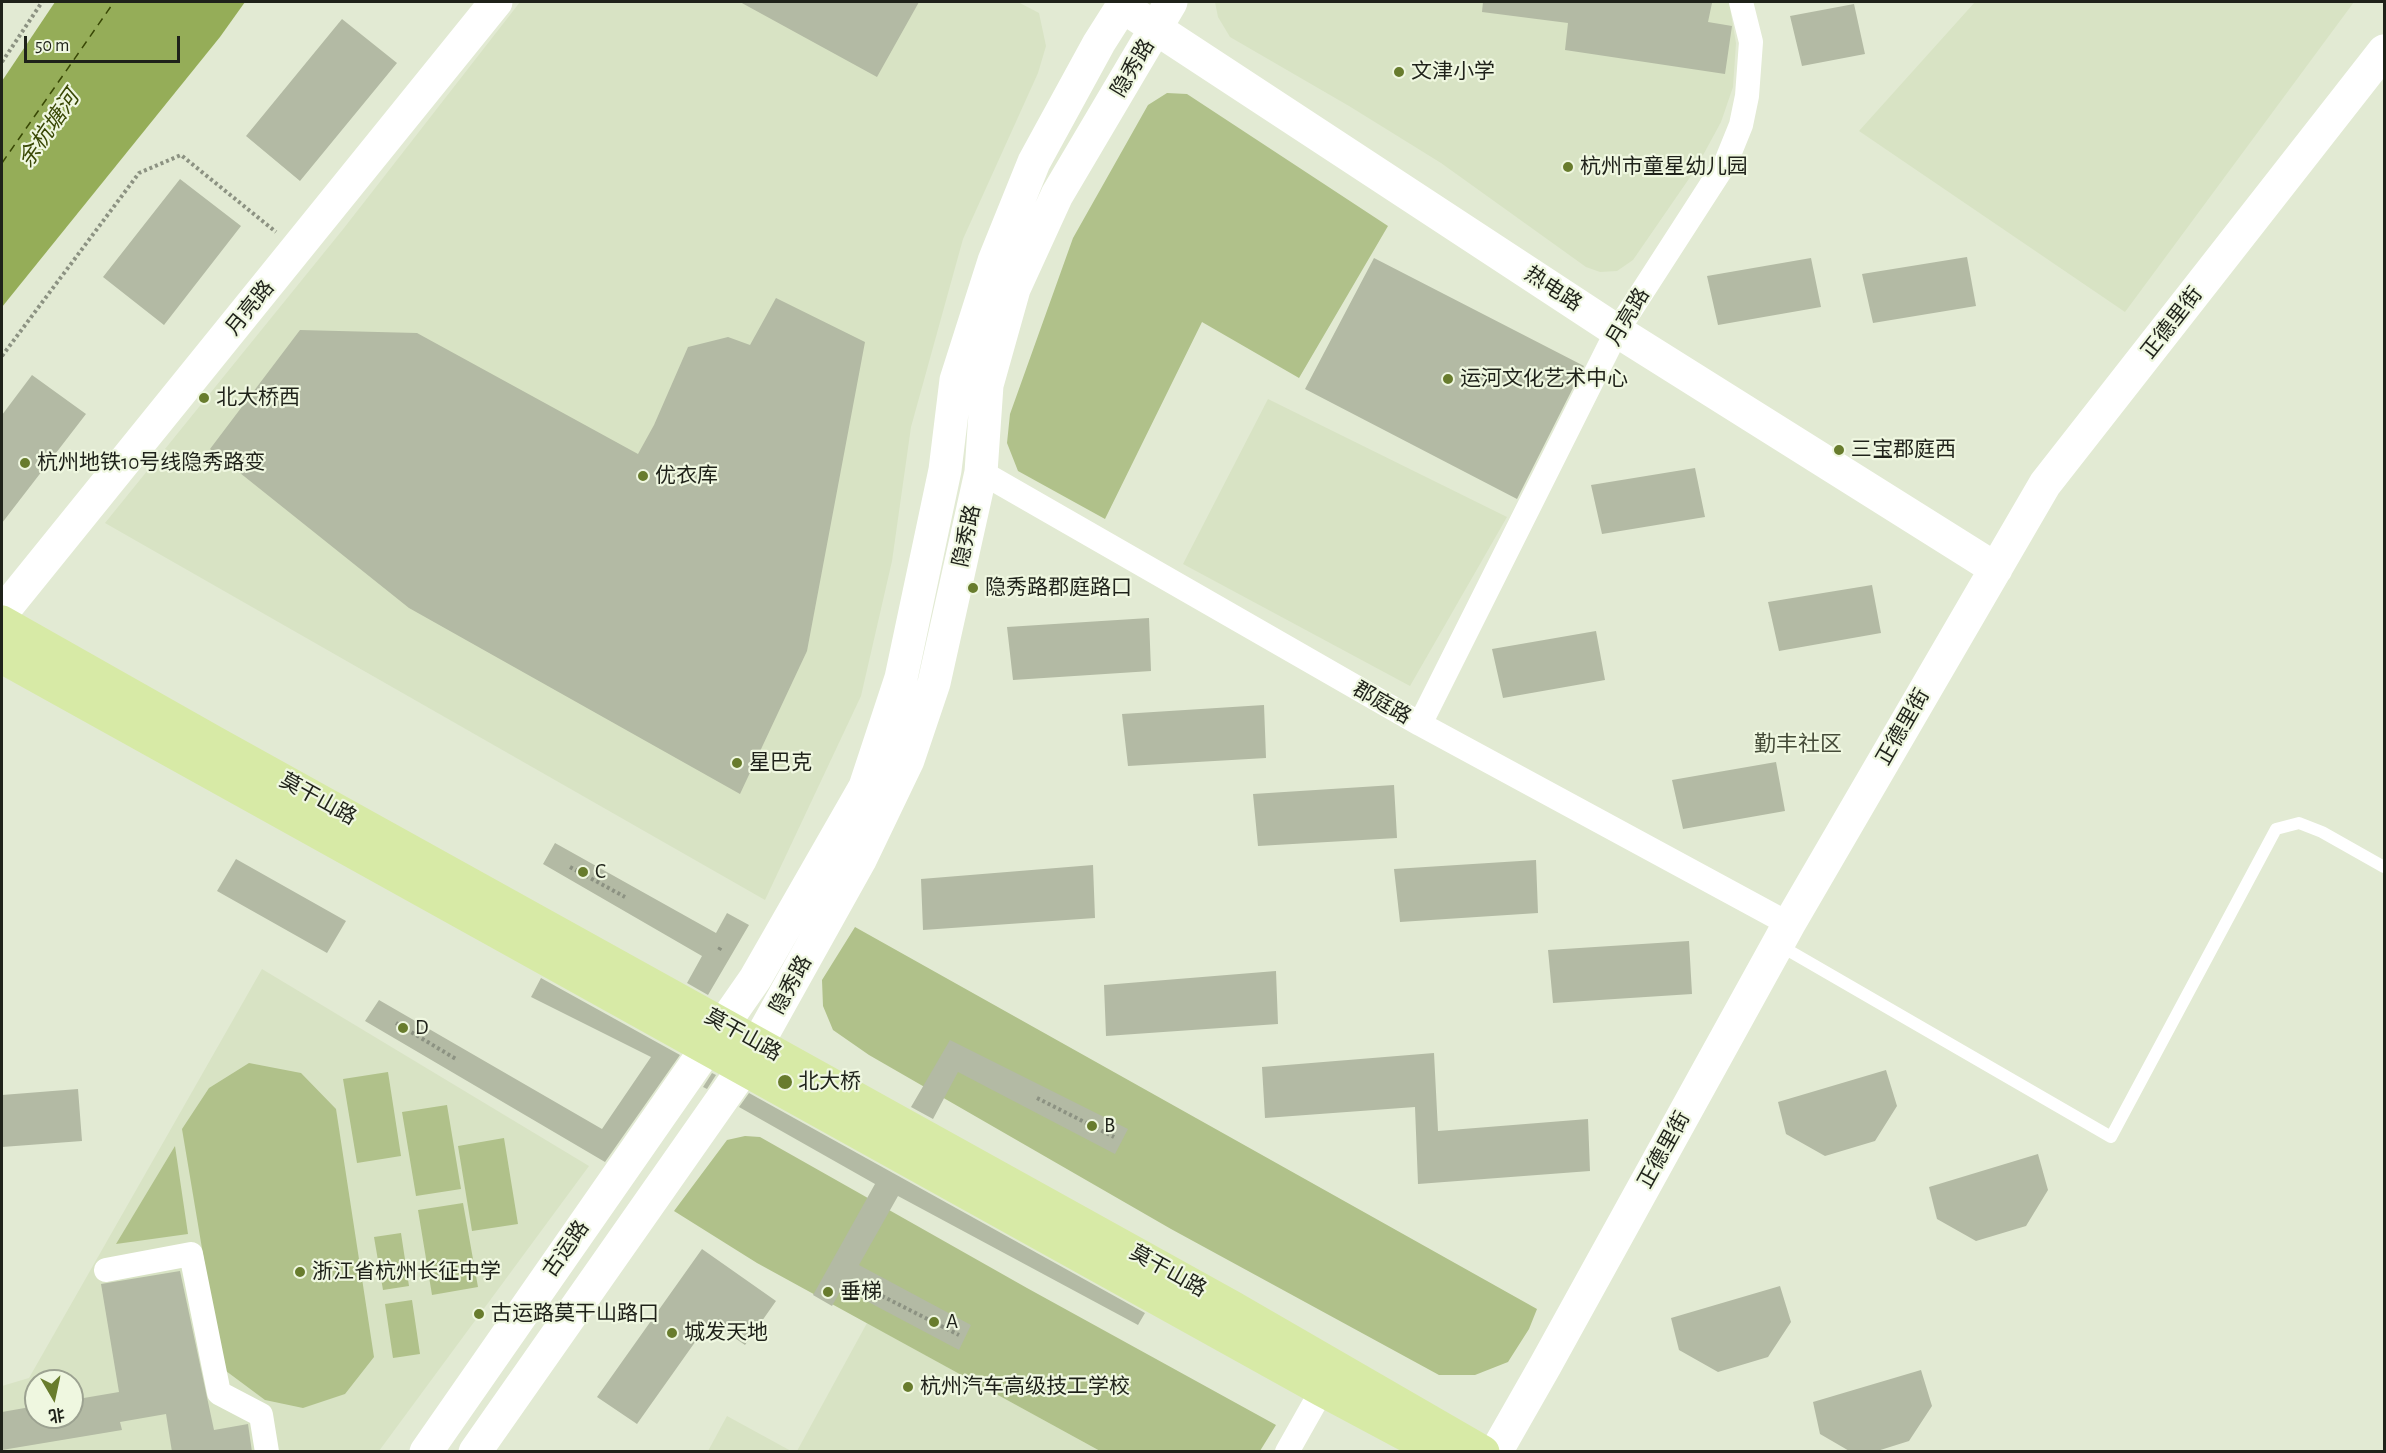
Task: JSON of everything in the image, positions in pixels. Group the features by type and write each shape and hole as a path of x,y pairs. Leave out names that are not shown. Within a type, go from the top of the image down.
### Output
{"main road":[{"name":"莫干山路","path":"2,622 752,1056 1322,1390 1438,1452"},
{"name":"莫干山路","path":"2,657 715,1035"},
{"name":"莫干山路","path":"752,1056 1232,1307 1483,1452"}],"street":[{"name":"月亮路","path":"2,612 496,2"},
{"name":"月亮路","path":"1420,724 1617,331 1726,162 1741,125 1747,96 1751,42 1742,2"},
{"name":"热电路","path":"1120,3 1164,15 1617,331 1996,569"},
{"name":"隐秀路","path":"715,1035 754,979 865,787 901,678 945,470 956,380 994,261 1034,162 1120,3"},
{"name":"隐秀路","path":"752,1056 860,860 908,760 934,683 981,472 987,385 1014,290 1057,195 1164,15"},
{"name":"正德里街","path":"1496,1452 1783,934 2045,484 2385,51"},
{"name":"郡庭路","path":"981,472 1783,934"},
{"name":"古运路","path":"426,1452 715,1035"},
{"name":"古运路","path":"475,1452 752,1056"},
{"path":"106,1270 192,1254 219,1393 261,1414 267,1452"},
{"path":"1287,1452 1322,1390"}],"lane":[{"path":"1783,934 2111,1137 2276,829 2299,823 2322,832 2385,867"}],"path":[{"path":"2,62 42,2"},
{"path":"2,356 139,173 181,155 298,249"},
{"path":"570,867 625,897"},
{"path":"719,950 722,945"},
{"path":"396,1023 456,1059"},
{"path":"1036,1098 1114,1137"},
{"path":"882,1296 959,1335"}],"shaded area":[{"path":"520,2 1018,2 1039,13 1046,46 1038,73 963,239 911,427 892,561 861,696 765,900 105,523 344,228"},
{"name":"文津小学","path":"1215,2 1729,2 1736,43 1733,87 1721,122 1695,170 1633,260 1617,271 1600,272 1586,267 1441,163 1230,37 1218,17"},
{"path":"1975,2 2354,2 2125,312 1859,131"},
{"path":"1167,93 1187,94 1388,226 1299,378 1202,322 1105,519 1018,471 1007,443 1010,414 1073,238 1148,105"},
{"path":"1268,399 1507,517 1410,686 1183,564"},
{"path":"855,927 1537,1309 1529,1329 1508,1362 1475,1375 1439,1375 1171,1229 869,1055 833,1030 823,1006 822,980"},
{"name":"浙江省杭州长征中学","path":"262,969 589,1166 379,1451 2,1452 2,1386 24,1379 24,1429 84,1429 84,1369 34,1369"},
{"path":"249,1063 301,1073 336,1109 374,1357 345,1394 303,1408 265,1400 222,1368 182,1129 209,1088"},
{"path":"388,1072 401,1156 357,1163 343,1079"},
{"path":"447,1105 461,1189 416,1196 402,1112"},
{"path":"745,1136 760,1137 1276,1425 1260,1451 1100,1451 757,1263 674,1211 727,1140"},
{"path":"504,1138 518,1224 472,1231 458,1146"},
{"path":"175,1146 188,1234 116,1244"},
{"path":"463,1203 478,1287 432,1295 418,1210"},
{"path":"401,1233 409,1286 383,1290 374,1237"},
{"path":"412,1300 420,1354 393,1358 385,1304"},
{"name":"杭州汽车高级技工学校","path":"867,1323 1100,1451 797,1451"},
{"path":"727,1416 791,1451 708,1451"}],"water":[{"name":"余杭塘河","path":"55,2 245,2 220,37 2,307 2,81"}],"building":[{"path":"740,2 919,2 877,77"},
{"path":"1483,2 1712,3 1708,22 1732,26 1725,74 1565,50 1568,23 1482,12"},
{"path":"1854,4 1865,54 1802,66 1790,16"},
{"path":"342,19 397,63 300,181 246,136"},
{"path":"180,179 241,226 164,325 103,277"},
{"path":"1967,257 1976,306 1873,323 1862,274"},
{"name":"运河文化艺术中心","path":"1374,258 1584,366 1517,499 1305,389"},
{"path":"1811,258 1821,307 1718,325 1707,276"},
{"path":"776,298 865,342 807,651 740,794 409,608 210,449 300,330 417,333 638,454 654,425 688,347 728,337 750,345"},
{"name":"杭州地铁10号线隐秀路变","path":"32,375 86,414 2,523 2,415"},
{"path":"1695,468 1705,517 1602,534 1591,485"},
{"path":"1872,585 1881,633 1779,651 1768,602"},
{"path":"1149,618 1151,671 1013,680 1007,627"},
{"path":"1596,631 1605,680 1503,698 1492,649"},
{"path":"1264,705 1266,758 1128,766 1122,714"},
{"path":"1776,762 1785,811 1683,829 1672,780"},
{"path":"1394,785 1397,838 1258,846 1253,794"},
{"path":"555,843 716,933 727,913 749,925 708,995 687,983 702,956 543,864"},
{"path":"236,859 346,921 327,953 217,891"},
{"path":"1536,860 1538,913 1400,922 1394,869"},
{"path":"1093,865 1095,918 923,930 921,879"},
{"path":"1689,941 1692,994 1553,1003 1548,950"},
{"path":"1276,971 1278,1024 1106,1036 1104,985"},
{"path":"541,978 680,1055 605,1162 365,1021 379,1000 602,1129 651,1057 531,997"},
{"path":"950,1040 1128,1129 1115,1154 958,1072 933,1119 911,1107"},
{"path":"1434,1053 1438,1131 1588,1119 1590,1171 1418,1184 1415,1107 1265,1118 1262,1067"},
{"path":"1886,1070 1897,1106 1875,1141 1825,1156 1786,1134 1778,1102"},
{"path":"712,1073 716,1075 707,1089 703,1087"},
{"path":"78,1089 82,1141 2,1147 2,1095"},
{"path":"749,1093 1145,1313 1138,1325 898,1196 859,1265 971,1325 959,1350 842,1288 832,1306 813,1295 875,1184 739,1107"},
{"path":"2038,1154 2048,1190 2026,1226 1976,1241 1937,1219 1929,1187"},
{"name":"城发天地","path":"702,1249 776,1301 745,1345 710,1321 637,1424 597,1397"},
{"path":"180,1271 214,1430 248,1424 252,1452 172,1452 166,1414 120,1422 122,1430 2,1450 2,1412 24,1408 24,1429 84,1429 84,1398 119,1392 101,1284"},
{"path":"1780,1286 1791,1322 1768,1357 1718,1372 1679,1350 1671,1318"},
{"path":"1921,1370 1932,1406 1909,1441 1874,1452 1851,1452 1820,1434 1813,1402"}],"ferry route":[{"path":"2,163 114,2"}],"place":[{"name":"文津小学","path":"1399,72"},
{"name":"杭州市童星幼儿园","path":"1568,167"},
{"name":"运河文化艺术中心","path":"1448,379"},
{"name":"北大桥西","path":"204,398"},
{"name":"三宝郡庭西","path":"1839,450"},
{"name":"杭州地铁10号线隐秀路变","path":"25,463"},
{"name":"优衣库","path":"643,476"},
{"name":"隐秀路郡庭路口","path":"973,588"},
{"name":"星巴克","path":"737,763"},
{"name":"C","path":"583,872"},
{"name":"D","path":"403,1028"},
{"name":"北大桥","path":"785,1082"},
{"name":"B","path":"1092,1126"},
{"name":"浙江省杭州长征中学","path":"300,1272"},
{"name":"垂梯","path":"828,1292"},
{"name":"古运路莫干山路口","path":"479,1314"},
{"name":"A","path":"934,1322"},
{"name":"城发天地","path":"672,1333"},
{"name":"杭州汽车高级技工学校","path":"908,1387"}],"district":[{"name":"勤丰社区","path":"1798,744"}]}
